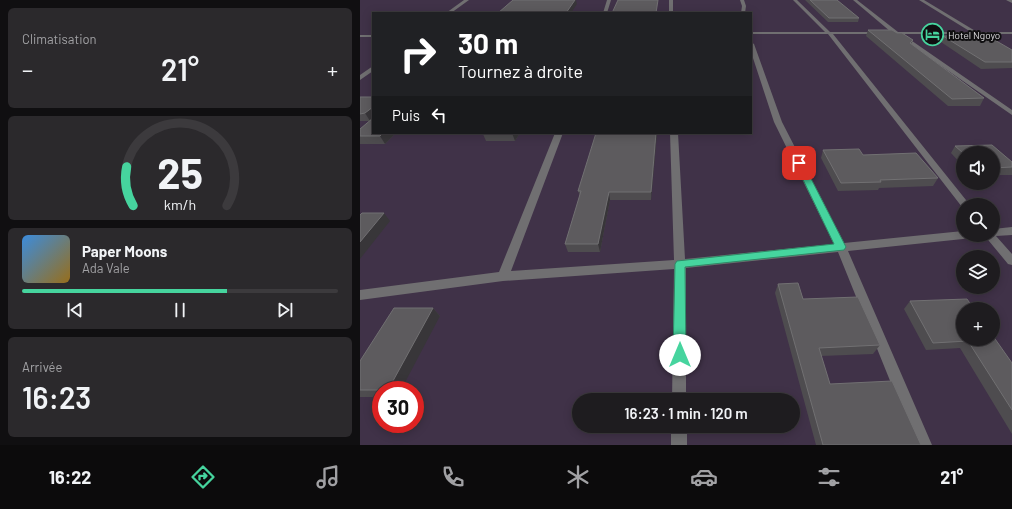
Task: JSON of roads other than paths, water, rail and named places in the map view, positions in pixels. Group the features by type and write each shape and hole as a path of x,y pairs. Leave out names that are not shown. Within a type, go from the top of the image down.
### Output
{"street":[{"path":"449,12 467,0"},
{"path":"605,12 609,0"},
{"path":"671,0 671,12"},
{"path":"742,0 744,6 743,12"},
{"path":"795,0 829,33 959,198"},
{"path":"855,0 895,32 1012,113"},
{"path":"921,0 987,39"},
{"path":"1008,0 1012,2"},
{"path":"752,33 1012,33"},
{"path":"360,36 372,36"},
{"path":"752,47 778,122 841,247 924,445"},
{"path":"360,78 372,69"},
{"path":"503,276 559,134"},
{"path":"674,134 680,264 679,393"},
{"path":"1000,232 1012,231"},
{"path":"360,295 503,276 680,264 956,236"},
{"path":"995,242 1012,261"},
{"path":"679,433 679,445"}],"place":[{"name":"Hotel Ngoyo","path":"932,35"}]}
